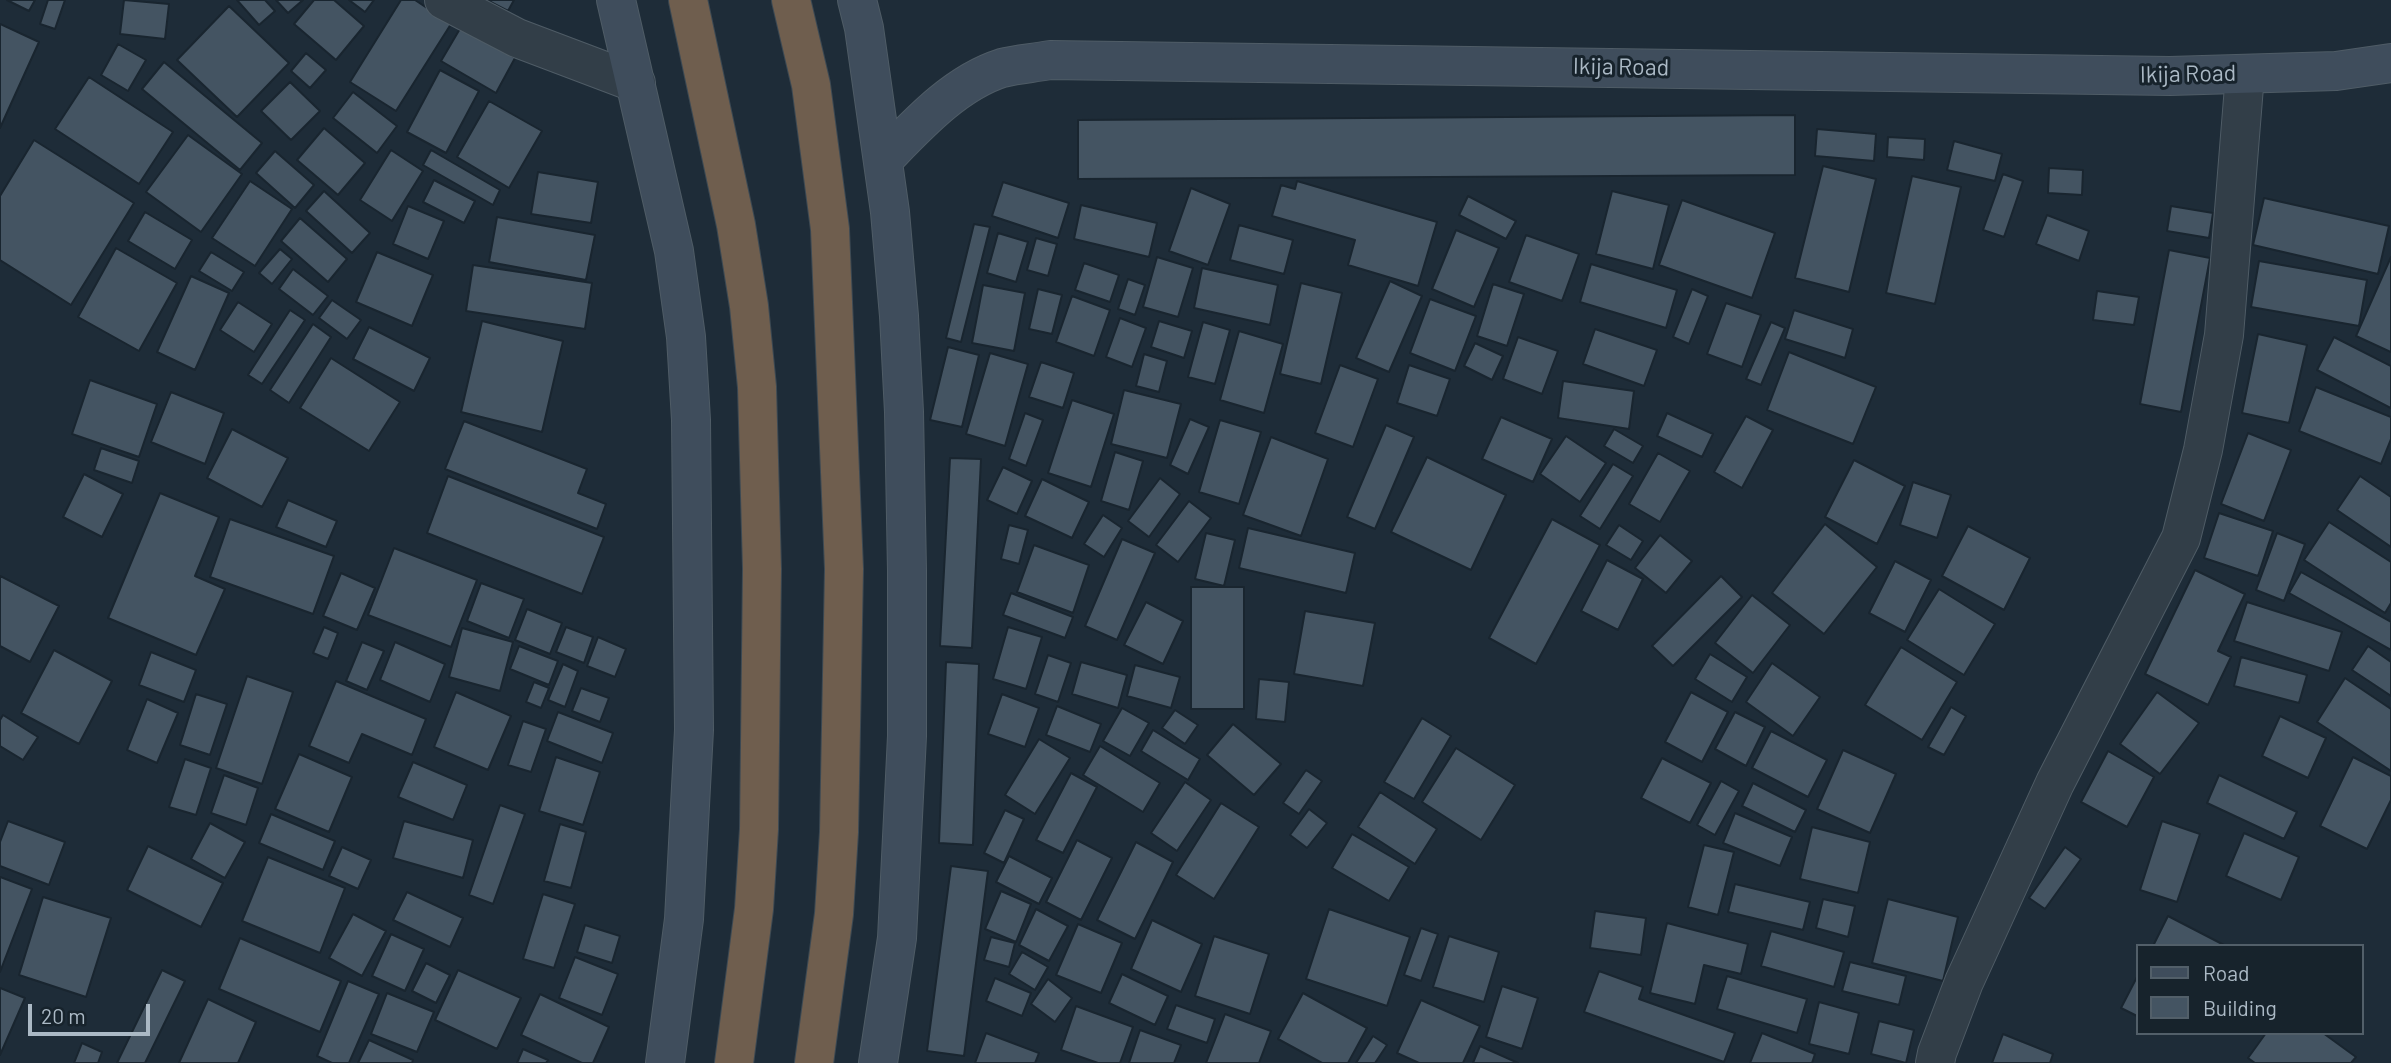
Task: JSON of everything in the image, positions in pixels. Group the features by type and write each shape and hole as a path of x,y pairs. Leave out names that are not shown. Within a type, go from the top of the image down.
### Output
{"highway":[{"path":"688,0 736,225 749,306 757,387 762,569 759,829 754,909 734,1063"},
{"path":"791,0 811,85 830,229 844,569 839,832 834,914 814,1063"}],"street":[{"path":"444,0 517,38 636,83"},
{"path":"616,0 674,251 686,337 691,420 694,730 684,919 665,1063"},
{"path":"857,0 864,28 890,212 904,412 907,736 897,938 878,1063"},
{"name":"Ikija Road","path":"883,160 915,127 962,88 1002,68 1051,60 2170,76 2336,71 2391,63"},
{"path":"1935,1063 1964,982 2055,783 2181,538 2203,450 2224,335 2245,74"}],"building":[{"path":"7,0 35,0 29,11"},
{"path":"48,0 65,0 55,29 40,24"},
{"path":"124,0 169,4 165,39 120,34"},
{"path":"237,0 265,0 275,11 259,25"},
{"path":"276,0 303,0 288,13"},
{"path":"314,0 334,0 364,26 336,60 294,24"},
{"path":"349,0 374,0 365,12"},
{"path":"401,0 415,0 451,24 396,111 350,82"},
{"path":"487,0 514,0 508,11"},
{"path":"229,6 289,63 237,117 177,60"},
{"path":"0,24 39,42 0,128"},
{"path":"461,27 515,58 496,93 441,61"},
{"path":"118,44 146,60 128,91 101,75"},
{"path":"306,53 326,70 310,88 291,71"},
{"path":"164,62 262,143 240,170 142,89"},
{"path":"440,70 479,91 446,153 407,132"},
{"path":"89,77 173,132 139,184 55,129"},
{"path":"290,82 320,111 291,140 261,111"},
{"path":"353,92 397,126 377,153 333,118"},
{"path":"489,101 542,131 509,188 457,157"},
{"path":"1795,115 1795,175 1078,179 1078,120"},
{"path":"324,128 365,163 338,195 297,160"},
{"path":"1817,129 1876,134 1874,161 1815,156"},
{"path":"188,135 242,174 201,232 146,192"},
{"path":"1888,137 1925,139 1924,160 1887,157"},
{"path":"34,140 134,203 71,305 0,260 0,196"},
{"path":"1954,141 2002,154 1995,181 1947,170"},
{"path":"391,150 423,171 392,221 360,200"},
{"path":"431,150 500,190 493,205 423,165"},
{"path":"275,151 314,185 295,208 256,173"},
{"path":"1823,166 1876,179 1849,292 1795,278"},
{"path":"2049,168 2083,170 2082,195 2048,193"},
{"path":"538,172 598,182 591,223 531,214"},
{"path":"2003,174 2023,181 2004,237 1983,230"},
{"path":"1912,176 1961,187 1935,304 1886,293"},
{"path":"434,180 475,201 464,223 423,202"},
{"path":"250,181 292,209 255,266 212,238"},
{"path":"1297,181 1437,222 1418,286 1348,265 1355,240 1272,216 1281,185 1295,189"},
{"path":"1003,182 1069,203 1058,238 992,216"},
{"path":"1191,188 1230,204 1208,265 1169,251"},
{"path":"324,191 370,233 352,253 306,211"},
{"path":"1612,191 1669,205 1653,269 1596,254"},
{"path":"1468,196 1516,221 1506,239 1459,215"},
{"path":"2264,198 2389,226 2378,274 2253,245"},
{"path":"1682,200 1775,233 1752,298 1659,265"},
{"path":"1081,205 1157,223 1149,257 1074,239"},
{"path":"408,206 444,221 428,259 393,244"},
{"path":"2171,206 2213,213 2209,238 2167,231"},
{"path":"145,212 192,240 175,269 128,241"},
{"path":"2047,215 2089,231 2079,261 2036,244"},
{"path":"497,217 595,235 586,280 489,262"},
{"path":"300,218 347,259 328,282 281,241"},
{"path":"974,224 990,227 961,342 946,338"},
{"path":"1239,225 1293,240 1284,274 1230,260"},
{"path":"1456,230 1499,248 1474,307 1432,289"},
{"path":"998,233 1028,242 1016,282 987,273"},
{"path":"1526,235 1579,254 1562,301 1509,282"},
{"path":"1036,238 1057,244 1048,276 1027,270"},
{"path":"116,248 177,283 139,351 78,317"},
{"path":"280,249 292,259 272,284 259,273"},
{"path":"2169,250 2210,258 2181,412 2140,404"},
{"path":"211,252 244,272 232,291 199,271"},
{"path":"377,252 433,275 412,326 356,302"},
{"path":"1157,257 1193,268 1178,317 1143,307"},
{"path":"2391,257 2391,352 2356,336"},
{"path":"2259,261 2367,280 2359,326 2251,307"},
{"path":"1084,263 1119,275 1110,302 1075,290"},
{"path":"1591,264 1677,290 1666,328 1580,302"},
{"path":"473,265 592,283 585,329 466,311"},
{"path":"1202,268 1278,285 1270,325 1194,308"},
{"path":"293,269 328,296 313,315 279,289"},
{"path":"191,276 229,293 195,370 157,352"},
{"path":"1128,279 1145,285 1135,315 1118,309"},
{"path":"1390,281 1422,296 1389,372 1356,358"},
{"path":"1301,283 1342,293 1321,384 1280,374"},
{"path":"1493,284 1524,294 1507,346 1477,336"},
{"path":"983,285 1025,293 1014,351 972,343"},
{"path":"1038,289 1062,295 1052,334 1029,329"},
{"path":"1692,289 1708,296 1689,344 1673,337"},
{"path":"2097,291 2139,297 2134,325 2093,320"},
{"path":"1072,296 1110,310 1094,356 1056,342"},
{"path":"1430,299 1476,316 1455,371 1410,353"},
{"path":"332,300 361,320 347,339 319,318"},
{"path":"238,302 272,324 254,352 220,330"},
{"path":"1726,303 1761,315 1742,367 1707,354"},
{"path":"290,310 305,320 262,384 248,375"},
{"path":"1794,310 1853,329 1845,358 1785,339"},
{"path":"1120,318 1146,328 1132,367 1106,357"},
{"path":"482,321 563,341 542,432 461,412"},
{"path":"1159,321 1192,331 1184,358 1151,347"},
{"path":"1203,322 1230,330 1215,384 1188,377"},
{"path":"1771,322 1785,328 1761,385 1746,379"},
{"path":"313,324 331,337 289,403 270,390"},
{"path":"369,327 430,358 414,391 353,359"},
{"path":"1595,329 1657,350 1644,386 1583,364"},
{"path":"1239,331 1283,344 1264,413 1220,400"},
{"path":"2258,334 2307,345 2289,423 2242,413"},
{"path":"1518,337 1558,351 1542,394 1503,379"},
{"path":"2334,337 2391,366 2391,408 2317,370"},
{"path":"1475,343 1503,356 1492,380 1464,366"},
{"path":"948,347 979,355 962,427 930,420"},
{"path":"1789,352 1876,387 1853,444 1767,410"},
{"path":"990,353 1028,364 1005,446 966,434"},
{"path":"1144,354 1167,361 1159,392 1136,386"},
{"path":"331,358 400,402 369,451 300,408"},
{"path":"1041,362 1074,373 1063,408 1029,397"},
{"path":"1340,365 1378,379 1353,447 1315,433"},
{"path":"1409,365 1450,379 1437,416 1397,403"},
{"path":"90,380 157,404 139,457 72,434"},
{"path":"1563,381 1634,391 1629,429 1558,418"},
{"path":"2316,387 2391,417 2391,439 2381,464 2299,431"},
{"path":"1124,390 1181,404 1167,458 1111,444"},
{"path":"171,392 224,413 205,464 151,442"},
{"path":"1072,400 1114,414 1091,487 1048,473"},
{"path":"1025,413 1043,420 1026,466 1009,459"},
{"path":"1667,413 1713,434 1702,457 1657,436"},
{"path":"1746,416 1773,430 1742,488 1714,472"},
{"path":"1501,417 1552,439 1533,482 1482,459"},
{"path":"1190,419 1209,427 1188,474 1170,465"},
{"path":"1220,420 1261,432 1239,504 1199,492"},
{"path":"464,421 587,469 578,493 606,504 597,529 445,469"},
{"path":"1386,425 1414,437 1375,529 1347,517"},
{"path":"232,429 288,458 262,507 207,478"},
{"path":"1614,429 1643,446 1633,463 1604,446"},
{"path":"2248,433 2291,450 2264,521 2221,504"},
{"path":"1566,436 1606,463 1580,502 1540,474"},
{"path":"1271,437 1328,459 1301,536 1243,515"},
{"path":"101,448 139,461 132,483 94,470"},
{"path":"1115,452 1143,461 1129,510 1101,501"},
{"path":"1658,453 1690,471 1660,522 1629,504"},
{"path":"1427,457 1506,495 1471,570 1391,532"},
{"path":"950,458 981,459 972,648 940,646"},
{"path":"1854,460 1905,486 1877,544 1825,517"},
{"path":"1613,464 1633,476 1600,529 1580,516"},
{"path":"1003,467 1032,481 1017,514 987,500"},
{"path":"84,474 123,494 102,537 63,517"},
{"path":"448,476 604,537 582,594 427,533"},
{"path":"2360,476 2391,497 2391,547 2337,510"},
{"path":"1160,478 1180,494 1149,537 1128,521"},
{"path":"1042,479 1089,502 1072,538 1025,516"},
{"path":"1913,482 1951,495 1937,538 1900,525"},
{"path":"160,493 219,517 195,576 225,589 196,655 108,618"},
{"path":"288,500 337,521 326,547 276,527"},
{"path":"1189,501 1211,518 1178,562 1156,545"},
{"path":"2219,513 2273,531 2258,576 2204,558"},
{"path":"1103,515 1122,528 1104,557 1084,544"},
{"path":"230,519 334,556 313,614 210,577"},
{"path":"1552,519 1600,545 1536,664 1489,638"},
{"path":"2329,522 2391,562 2391,603 2385,613 2304,560"},
{"path":"1825,524 1877,567 1824,634 1772,593"},
{"path":"1009,525 1028,530 1019,564 1001,559"},
{"path":"1619,525 1643,541 1631,560 1606,545"},
{"path":"1968,526 2030,558 2004,610 1942,576"},
{"path":"1248,528 1355,553 1346,593 1239,568"},
{"path":"1206,533 1235,540 1224,586 1195,579"},
{"path":"2277,533 2305,544 2284,601 2256,590"},
{"path":"1660,535 1692,561 1666,593 1635,568"},
{"path":"1122,539 1155,553 1117,640 1085,626"},
{"path":"1034,545 1089,565 1073,613 1017,592"},
{"path":"394,548 477,580 451,647 368,615"},
{"path":"1607,560 1643,579 1618,630 1581,611"},
{"path":"1895,561 1931,580 1905,632 1869,613"},
{"path":"2195,570 2245,594 2218,651 2231,657 2208,705 2145,674"},
{"path":"2301,572 2391,622 2391,650 2289,593"},
{"path":"341,573 375,588 357,630 323,616"},
{"path":"0,576 59,606 30,662 0,646"},
{"path":"1721,576 1742,597 1673,666 1652,646"},
{"path":"481,583 524,599 509,638 467,621"},
{"path":"1191,587 1244,587 1244,709 1191,709"},
{"path":"1939,589 1995,624 1964,675 1907,640"},
{"path":"1011,593 1073,617 1065,638 1003,615"},
{"path":"1752,595 1790,625 1753,673 1715,643"},
{"path":"1146,602 1183,621 1163,664 1124,645"},
{"path":"2247,602 2342,632 2329,671 2234,641"},
{"path":"527,609 562,623 550,654 515,640"},
{"path":"1305,611 1375,623 1363,686 1294,674"},
{"path":"324,627 338,633 328,659 313,653"},
{"path":"566,627 593,637 584,663 556,652"},
{"path":"1008,627 1042,637 1026,689 993,679"},
{"path":"462,628 513,642 500,691 449,677"},
{"path":"598,637 626,649 615,677 587,666"},
{"path":"362,642 384,651 367,690 346,681"},
{"path":"395,642 445,664 430,702 380,680"},
{"path":"519,646 558,661 549,685 510,669"},
{"path":"2368,646 2391,662 2391,696 2352,670"},
{"path":"1901,647 1957,682 1922,740 1865,705"},
{"path":"54,650 112,681 79,744 21,713"},
{"path":"151,652 196,670 184,702 139,685"},
{"path":"1710,654 1747,677 1732,702 1695,679"},
{"path":"1048,655 1071,663 1058,702 1035,694"},
{"path":"2241,657 2307,675 2299,703 2234,686"},
{"path":"946,662 979,664 973,845 939,843"},
{"path":"1081,662 1127,675 1118,708 1072,694"},
{"path":"1772,663 1820,697 1793,736 1746,702"},
{"path":"563,664 578,671 565,707 548,700"},
{"path":"1135,665 1180,677 1171,708 1127,696"},
{"path":"247,676 293,692 262,784 216,768"},
{"path":"2345,678 2391,709 2391,771 2317,722"},
{"path":"1259,679 1289,682 1285,722 1256,719"},
{"path":"336,681 426,719 412,755 362,734 349,763 309,746"},
{"path":"534,682 549,688 541,708 526,702"},
{"path":"581,688 609,698 600,722 572,711"},
{"path":"456,692 511,716 488,770 434,747"},
{"path":"1691,692 1728,712 1702,762 1665,742"},
{"path":"2157,692 2199,723 2160,774 2120,744"},
{"path":"196,694 227,704 210,755 180,745"},
{"path":"1002,694 1039,708 1025,747 988,734"},
{"path":"147,699 178,713 157,763 127,750"},
{"path":"1057,706 1101,724 1090,752 1046,735"},
{"path":"1951,707 1966,716 1944,755 1928,747"},
{"path":"1122,708 1149,723 1130,756 1103,741"},
{"path":"1175,710 1198,725 1185,744 1162,728"},
{"path":"558,712 613,733 602,763 547,741"},
{"path":"1735,712 1765,727 1746,766 1715,749"},
{"path":"3,715 38,737 23,760 0,746 0,720"},
{"path":"2280,716 2326,738 2308,778 2262,756"},
{"path":"1422,718 1451,736 1414,799 1384,782"},
{"path":"523,721 546,729 531,772 508,765"},
{"path":"1233,724 1281,764 1254,795 1207,755"},
{"path":"1153,730 1200,759 1188,780 1141,751"},
{"path":"1771,731 1827,760 1808,797 1752,768"},
{"path":"1039,739 1070,758 1035,814 1005,795"},
{"path":"1100,746 1160,783 1143,812 1083,775"},
{"path":"1456,748 1515,785 1481,840 1422,802"},
{"path":"1843,750 1896,774 1870,833 1817,809"},
{"path":"2108,751 2154,777 2127,827 2081,802"},
{"path":"299,754 352,777 329,832 275,809"},
{"path":"556,757 600,772 583,825 539,811"},
{"path":"2353,757 2391,776 2391,800 2367,849 2320,826"},
{"path":"1662,758 1711,783 1690,823 1641,798"},
{"path":"185,759 211,768 196,815 169,807"},
{"path":"413,762 467,785 453,820 398,797"},
{"path":"1306,770 1322,781 1299,814 1283,803"},
{"path":"1071,773 1097,787 1063,853 1036,840"},
{"path":"224,775 258,788 246,825 211,813"},
{"path":"2219,775 2297,812 2284,839 2207,803"},
{"path":"1721,781 1739,791 1715,835 1697,825"},
{"path":"1185,782 1211,800 1177,851 1151,833"},
{"path":"1753,783 1806,810 1795,832 1742,806"},
{"path":"1380,792 1437,829 1415,864 1358,827"},
{"path":"1221,803 1259,827 1214,899 1176,875"},
{"path":"500,805 525,814 493,904 469,895"},
{"path":"1309,809 1327,823 1307,848 1290,835"},
{"path":"1005,810 1024,819 1004,863 984,853"},
{"path":"1735,813 1792,837 1780,866 1723,843"},
{"path":"271,814 335,841 323,870 259,843"},
{"path":"8,821 65,842 49,885 0,866 0,842"},
{"path":"404,821 473,840 463,878 393,858"},
{"path":"2162,821 2200,834 2177,902 2140,890"},
{"path":"210,823 245,842 225,878 191,859"},
{"path":"560,824 586,832 571,888 544,881"},
{"path":"1812,827 1870,842 1858,893 1800,879"},
{"path":"2244,833 2299,857 2281,900 2226,876"},
{"path":"1352,834 1409,867 1389,901 1332,868"},
{"path":"1077,840 1112,858 1081,920 1046,902"},
{"path":"1136,842 1173,862 1135,939 1097,920"},
{"path":"1704,845 1734,852 1718,915 1688,907"},
{"path":"148,846 223,883 201,927 127,890"},
{"path":"342,847 371,860 358,889 329,876"},
{"path":"2065,847 2081,859 2045,909 2029,898"},
{"path":"1009,856 1052,878 1039,904 996,882"},
{"path":"268,857 345,888 320,953 242,921"},
{"path":"951,866 988,871 964,1056 927,1051"},
{"path":"0,877 32,889 0,972"},
{"path":"1735,884 1810,902 1803,930 1728,912"},
{"path":"1001,891 1031,904 1016,942 985,929"},
{"path":"407,892 463,918 450,947 393,920"},
{"path":"543,894 575,904 554,968 523,959"},
{"path":"43,897 111,918 86,997 19,975"},
{"path":"1823,899 1855,906 1848,937 1816,928"},
{"path":"1888,899 1958,917 1943,981 1872,963"},
{"path":"1036,909 1068,926 1049,961 1019,945"},
{"path":"1329,909 1410,937 1387,1006 1306,979"},
{"path":"1595,911 1646,918 1641,955 1590,948"},
{"path":"353,914 386,931 362,976 329,958"},
{"path":"2168,916 2222,944 2154,944"},
{"path":"1152,920 1202,944 1181,992 1131,969"},
{"path":"1667,923 1748,944 1741,974 1704,965 1695,1004 1650,993"},
{"path":"1078,924 1122,943 1101,993 1056,975"},
{"path":"585,925 620,936 612,963 577,952"},
{"path":"1421,928 1438,934 1421,981 1404,975"},
{"path":"1771,931 1844,952 1834,987 1761,966"},
{"path":"391,934 424,949 405,991 372,976"},
{"path":"1214,936 1269,954 1250,1014 1195,996"},
{"path":"1449,936 1499,952 1484,1002 1433,987"},
{"path":"991,937 1015,943 1009,967 984,960"},
{"path":"240,938 341,981 320,1032 219,989"},
{"path":"1022,952 1048,967 1035,990 1009,974"},
{"path":"575,957 618,974 602,1015 559,998"},
{"path":"1850,962 1906,976 1899,1005 1842,991"},
{"path":"426,963 450,975 436,1003 412,991"},
{"path":"162,970 185,981 145,1063 117,1063"},
{"path":"458,970 521,998 497,1049 435,1020"},
{"path":"1599,971 1643,987 1639,999 1735,1033 1724,1062 1584,1012"},
{"path":"1122,974 1168,996 1155,1025 1109,1003"},
{"path":"1727,976 1807,999 1797,1033 1717,1009"},
{"path":"995,978 1031,993 1022,1016 986,1001"},
{"path":"1048,979 1072,998 1055,1022 1031,1004"},
{"path":"2136,979 2136,1016 2121,1008"},
{"path":"348,981 379,994 349,1063 332,1063 317,1056"},
{"path":"1502,986 1538,998 1522,1049 1486,1037"},
{"path":"0,988 25,998 0,1055"},
{"path":"387,993 434,1012 417,1052 371,1034"},
{"path":"1303,993 1367,1028 1348,1063 1322,1063 1278,1039"},
{"path":"540,994 609,1027 593,1063 582,1063 521,1035"},
{"path":"208,999 256,1022 238,1063 179,1063"},
{"path":"1421,1000 1480,1026 1463,1063 1419,1063 1397,1053"},
{"path":"1819,1002 1859,1013 1849,1054 1809,1044"},
{"path":"1176,1005 1215,1019 1207,1043 1167,1029"},
{"path":"1076,1006 1133,1027 1120,1063 1098,1063 1061,1050"},
{"path":"1225,1014 1271,1031 1259,1063 1206,1063"},
{"path":"1879,1021 1914,1030 1906,1063 1871,1054"},
{"path":"1140,1030 1181,1045 1174,1063 1129,1063"},
{"path":"986,1033 1039,1053 1035,1063 975,1063"},
{"path":"1762,1033 1815,1054 1812,1063 1750,1063"},
{"path":"2003,1034 2053,1054 2050,1063 1992,1063"},
{"path":"2265,1035 2326,1035 2356,1057 2351,1063 2255,1063 2248,1058"},
{"path":"1373,1036 1387,1045 1375,1063 1356,1063"},
{"path":"369,1040 413,1060 412,1063 358,1063"},
{"path":"82,1043 102,1052 98,1063 74,1063"},
{"path":"1480,1046 1518,1063 1473,1063"},
{"path":"523,1049 548,1060 546,1063 517,1063"}]}
